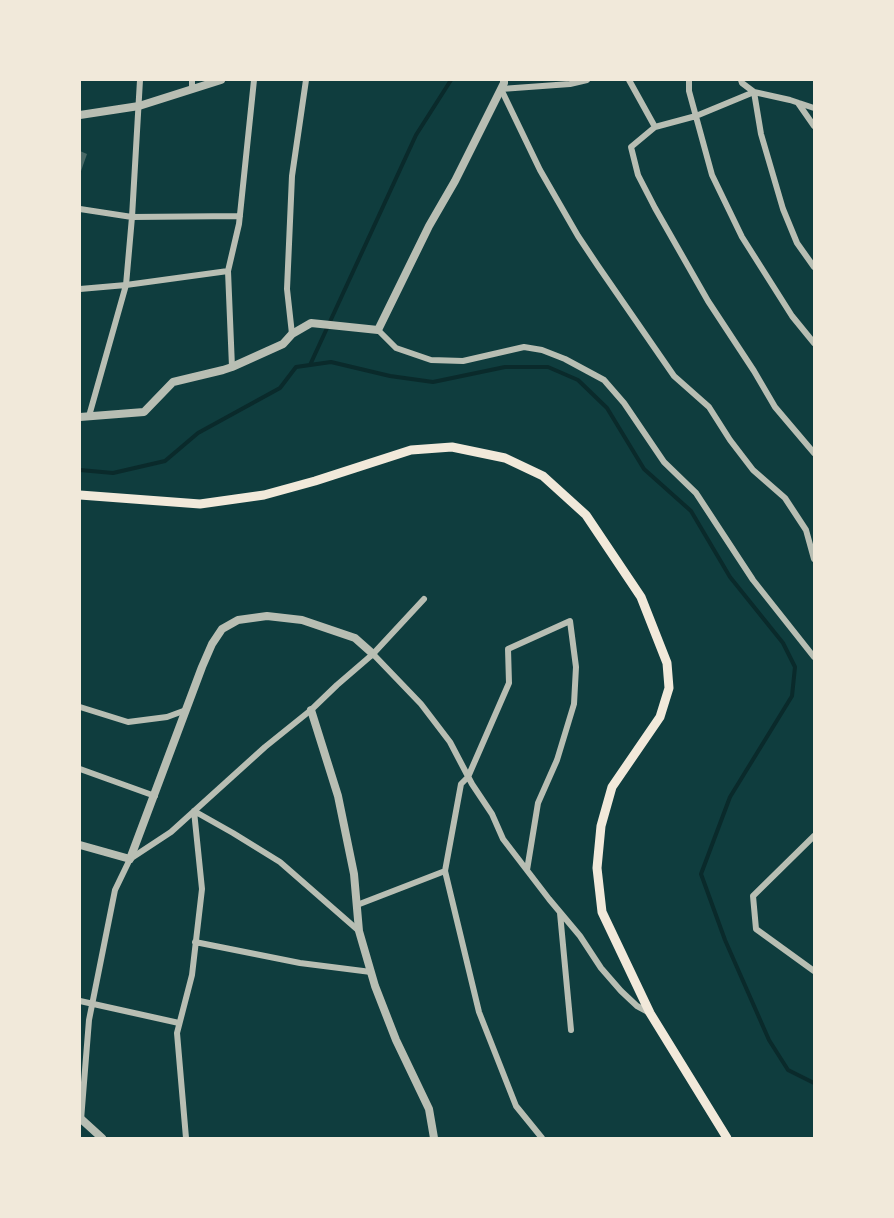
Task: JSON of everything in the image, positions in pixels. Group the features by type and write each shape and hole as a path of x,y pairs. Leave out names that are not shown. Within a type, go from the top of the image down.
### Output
{"main road":[{"path":"80,495 200,504 264,495 411,450 452,447 505,458 543,476 586,515 641,597 667,663 669,688 660,717 612,786 601,826 597,868 602,912 650,1013 727,1138"}],"street":[{"path":"89,416 126,285 140,80"},
{"path":"192,80 192,89"},
{"path":"80,115 139,106 221,80"},
{"path":"231,367 228,271 240,216 254,80"},
{"path":"292,334 287,289 292,176 306,80"},
{"path":"378,330 504,80"},
{"path":"501,89 570,84 587,80"},
{"path":"629,80 655,128"},
{"path":"689,80 689,91 712,175 742,237 792,316 814,343"},
{"path":"741,80 754,92 814,108"},
{"path":"501,89 540,170 597,266 674,376 709,407 753,470 785,498 806,530 814,558"},
{"path":"754,92 696,116 655,128 632,147 638,175 708,301 775,407 814,453"},
{"path":"754,92 761,134 783,209 797,243 814,267"},
{"path":"798,102 814,126"},
{"path":"80,209 132,217 240,216"},
{"path":"80,289 228,271"},
{"path":"80,417 144,412 173,382 223,370 283,345 292,334 311,323 378,330 396,348 431,360 463,361 524,347 542,350 565,359 604,380 624,403 664,462 696,493 753,580 814,657"},
{"path":"80,845 130,859 171,832 373,654 424,599"},
{"path":"102,1138 80,1119 89,1020 115,890 155,796 212,644 222,629 238,621 267,616 302,620 355,638 373,654 421,704 450,742 468,777 492,814 503,839 580,936 602,968 621,992 637,1006 650,1013"},
{"path":"527,870 538,803 558,760 574,704 576,667 570,621 508,649 509,683 468,777 461,784 445,871 479,1012 516,1106 542,1138"},
{"path":"80,706 128,722 167,717 186,710"},
{"path":"311,710 338,796 354,874 359,931 375,986 396,1040 429,1109 434,1138"},
{"path":"80,769 155,796"},
{"path":"194,812 280,862 359,931"},
{"path":"186,1138 177,1033 192,975 201,889 194,812"},
{"path":"814,836 753,896 756,929 814,971"},
{"path":"357,905 445,871"},
{"path":"560,912 571,1030"},
{"path":"195,942 300,963 371,972"},
{"path":"80,1001 179,1023"}],"building":[{"path":"80,151 87,154 80,174"}],"waterway":[{"path":"310,365 416,135 451,80"},
{"path":"80,470 113,473 165,461 198,433 280,388 296,367 331,362 390,376 433,382 505,367 548,367 578,380 607,408 644,469 691,511 730,577 783,643 795,667 792,696 730,797 701,874 725,940 769,1040 788,1070 814,1083"}]}
